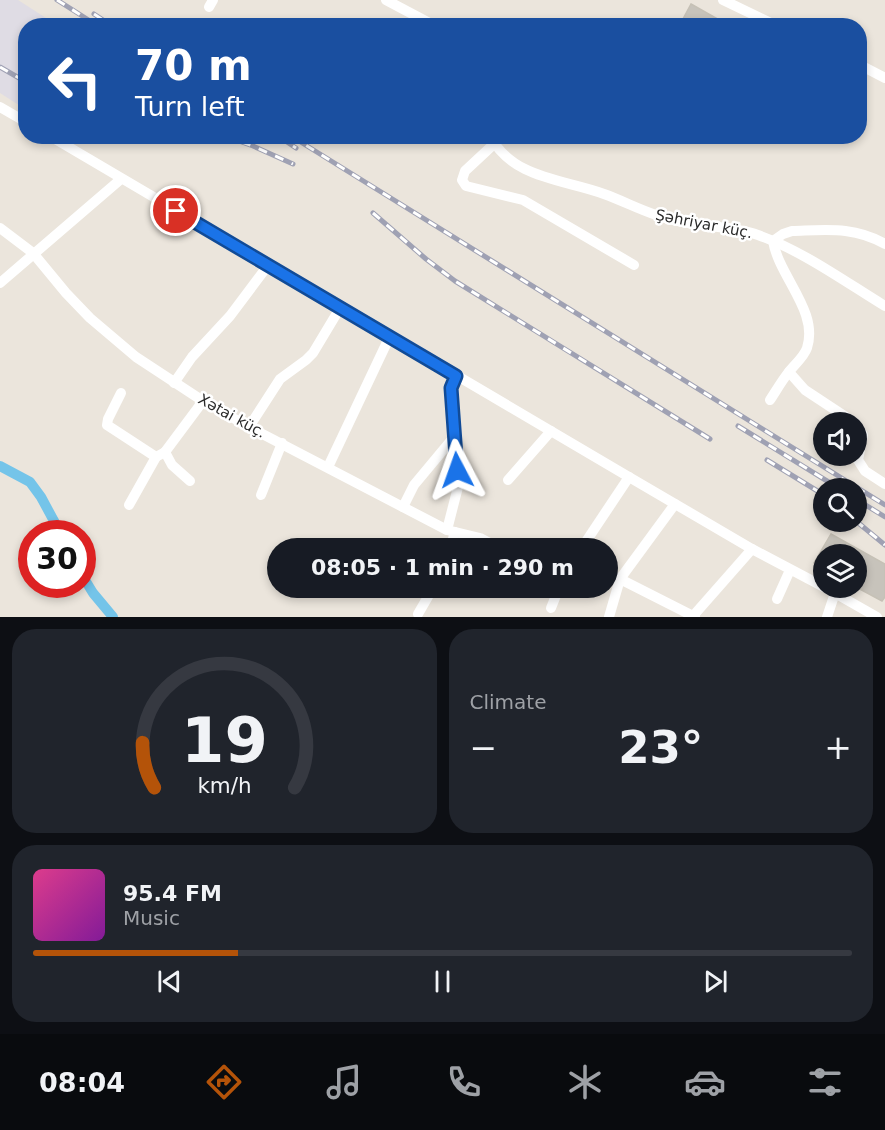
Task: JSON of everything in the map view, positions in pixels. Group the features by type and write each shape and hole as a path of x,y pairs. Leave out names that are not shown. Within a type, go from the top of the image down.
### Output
{"street":[{"path":"386,0 420,18"},
{"path":"729,1 762,18"},
{"path":"867,69 885,78"},
{"path":"0,107 18,117"},
{"path":"63,144 269,264 389,338 752,549 813,582"},
{"path":"489,144 465,171 462,180 466,186 523,200 634,265"},
{"name":"Şəhriyar küç.","path":"496,144 510,160 534,175 600,192 660,217 737,230 773,241 885,306"},
{"path":"0,283 121,179"},
{"name":"Xətai küç.","path":"0,228 33,253 90,318 136,357 203,401 451,531 480,538"},
{"path":"770,400 807,350 810,333 807,315 779,263 773,241 792,231 847,230 885,244"},
{"path":"174,382 192,357 230,316 269,264"},
{"path":"249,427 280,379 313,352 340,308"},
{"path":"328,467 389,338"},
{"path":"789,372 805,390 838,412"},
{"path":"451,538 458,487 451,388 456,376"},
{"path":"122,393 108,419 107,426 160,454 190,481"},
{"path":"129,505 160,454 203,401"},
{"path":"508,480 551,431"},
{"path":"403,507 414,485 454,436"},
{"path":"261,495 282,443"},
{"path":"862,466 865,471 885,484"},
{"path":"588,538 629,477"},
{"path":"609,617 620,579 675,504"},
{"path":"620,579 694,616 752,549"},
{"path":"777,599 790,570"},
{"path":"418,614 427,598"},
{"path":"551,608 555,598"},
{"path":"827,617 828,598"},
{"path":"844,598 877,617"}],"shaded area":[{"path":"0,0 18,0 46,18 18,18 18,105 0,93"}],"building":[{"path":"691,4 716,18 684,18"},
{"path":"831,534 849,544 825,544"},
{"path":"867,554 885,564 885,597 882,601 867,593"}],"waterway":[{"path":"0,466 30,482 53,520"},
{"path":"96,597 113,617"}],"railway":[{"path":"57,0 85,18"},
{"path":"94,14 100,18"},
{"path":"0,67 18,77"},
{"path":"247,144 293,164"},
{"path":"290,144 296,148"},
{"path":"304,144 885,505"},
{"path":"373,213 455,281 710,439"},
{"path":"738,426 822,478"},
{"path":"767,460 813,488"},
{"path":"867,506 885,517"},
{"path":"867,530 885,545"}],"route":[{"path":"176,211 456,376 451,388 457,470"}]}
